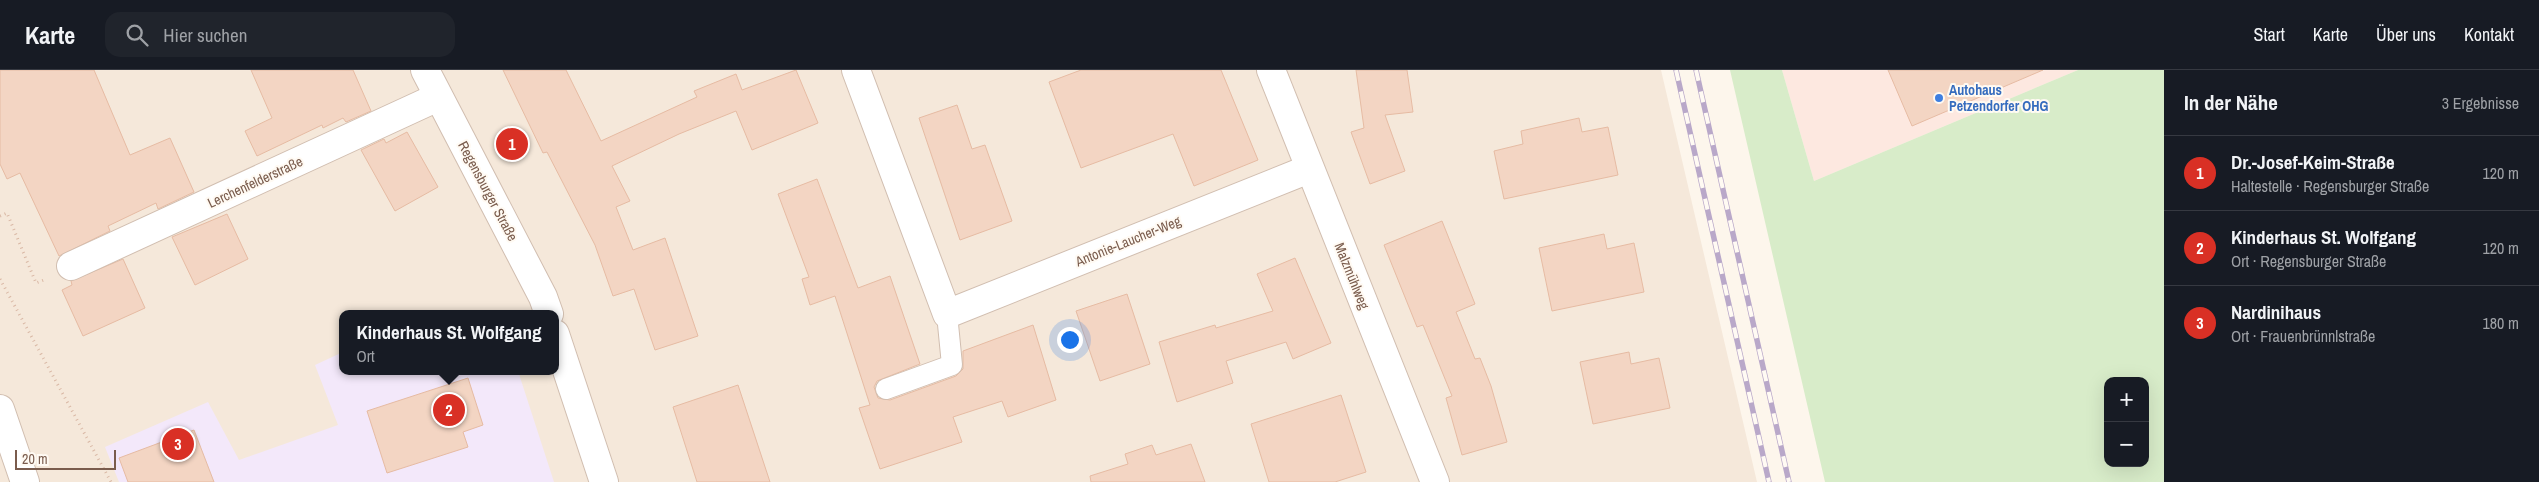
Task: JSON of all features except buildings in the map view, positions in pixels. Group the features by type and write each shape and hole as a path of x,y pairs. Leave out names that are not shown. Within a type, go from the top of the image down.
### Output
{"street":[{"name":"Regensburger Straße","path":"425,70 543,297 548,310"},
{"path":"856,70 947,314"},
{"name":"Malzmühlweg","path":"1271,70 1434,482"},
{"name":"Lerchenfelderstraße","path":"71,266 438,96"},
{"name":"Antonie-Laucher-Weg","path":"947,314 1309,169"},
{"path":"559,346 604,482"},
{"path":"0,408 25,482"}],"lane":[{"path":"886,389 952,365 947,314"}],"path":[{"path":"0,216 6,213 36,284 71,266"},
{"path":"0,279 111,482"}],"shaded area":[{"path":"0,70 1661,70 1757,482 0,482"},
{"path":"1782,70 2078,70 1814,181"},
{"path":"339,354 339,375 519,375 554,482 119,482 105,447 208,402 239,460 338,425 315,365"}],"green space":[{"path":"1730,70 1782,70 1814,181 2078,70 2164,70 2164,482 1825,482"}],"railway":[{"path":"1676,70 1769,482"},
{"path":"1696,70 1789,482"}],"place":[{"name":"Autohaus Petzendorfer OHG","path":"1939,98"},
{"name":"Dr.-Josef-Keim-Straße","path":"512,144"},
{"name":"Kinderhaus St. Wolfgang","path":"449,410"},
{"name":"Nardinihaus","path":"178,444"}]}
